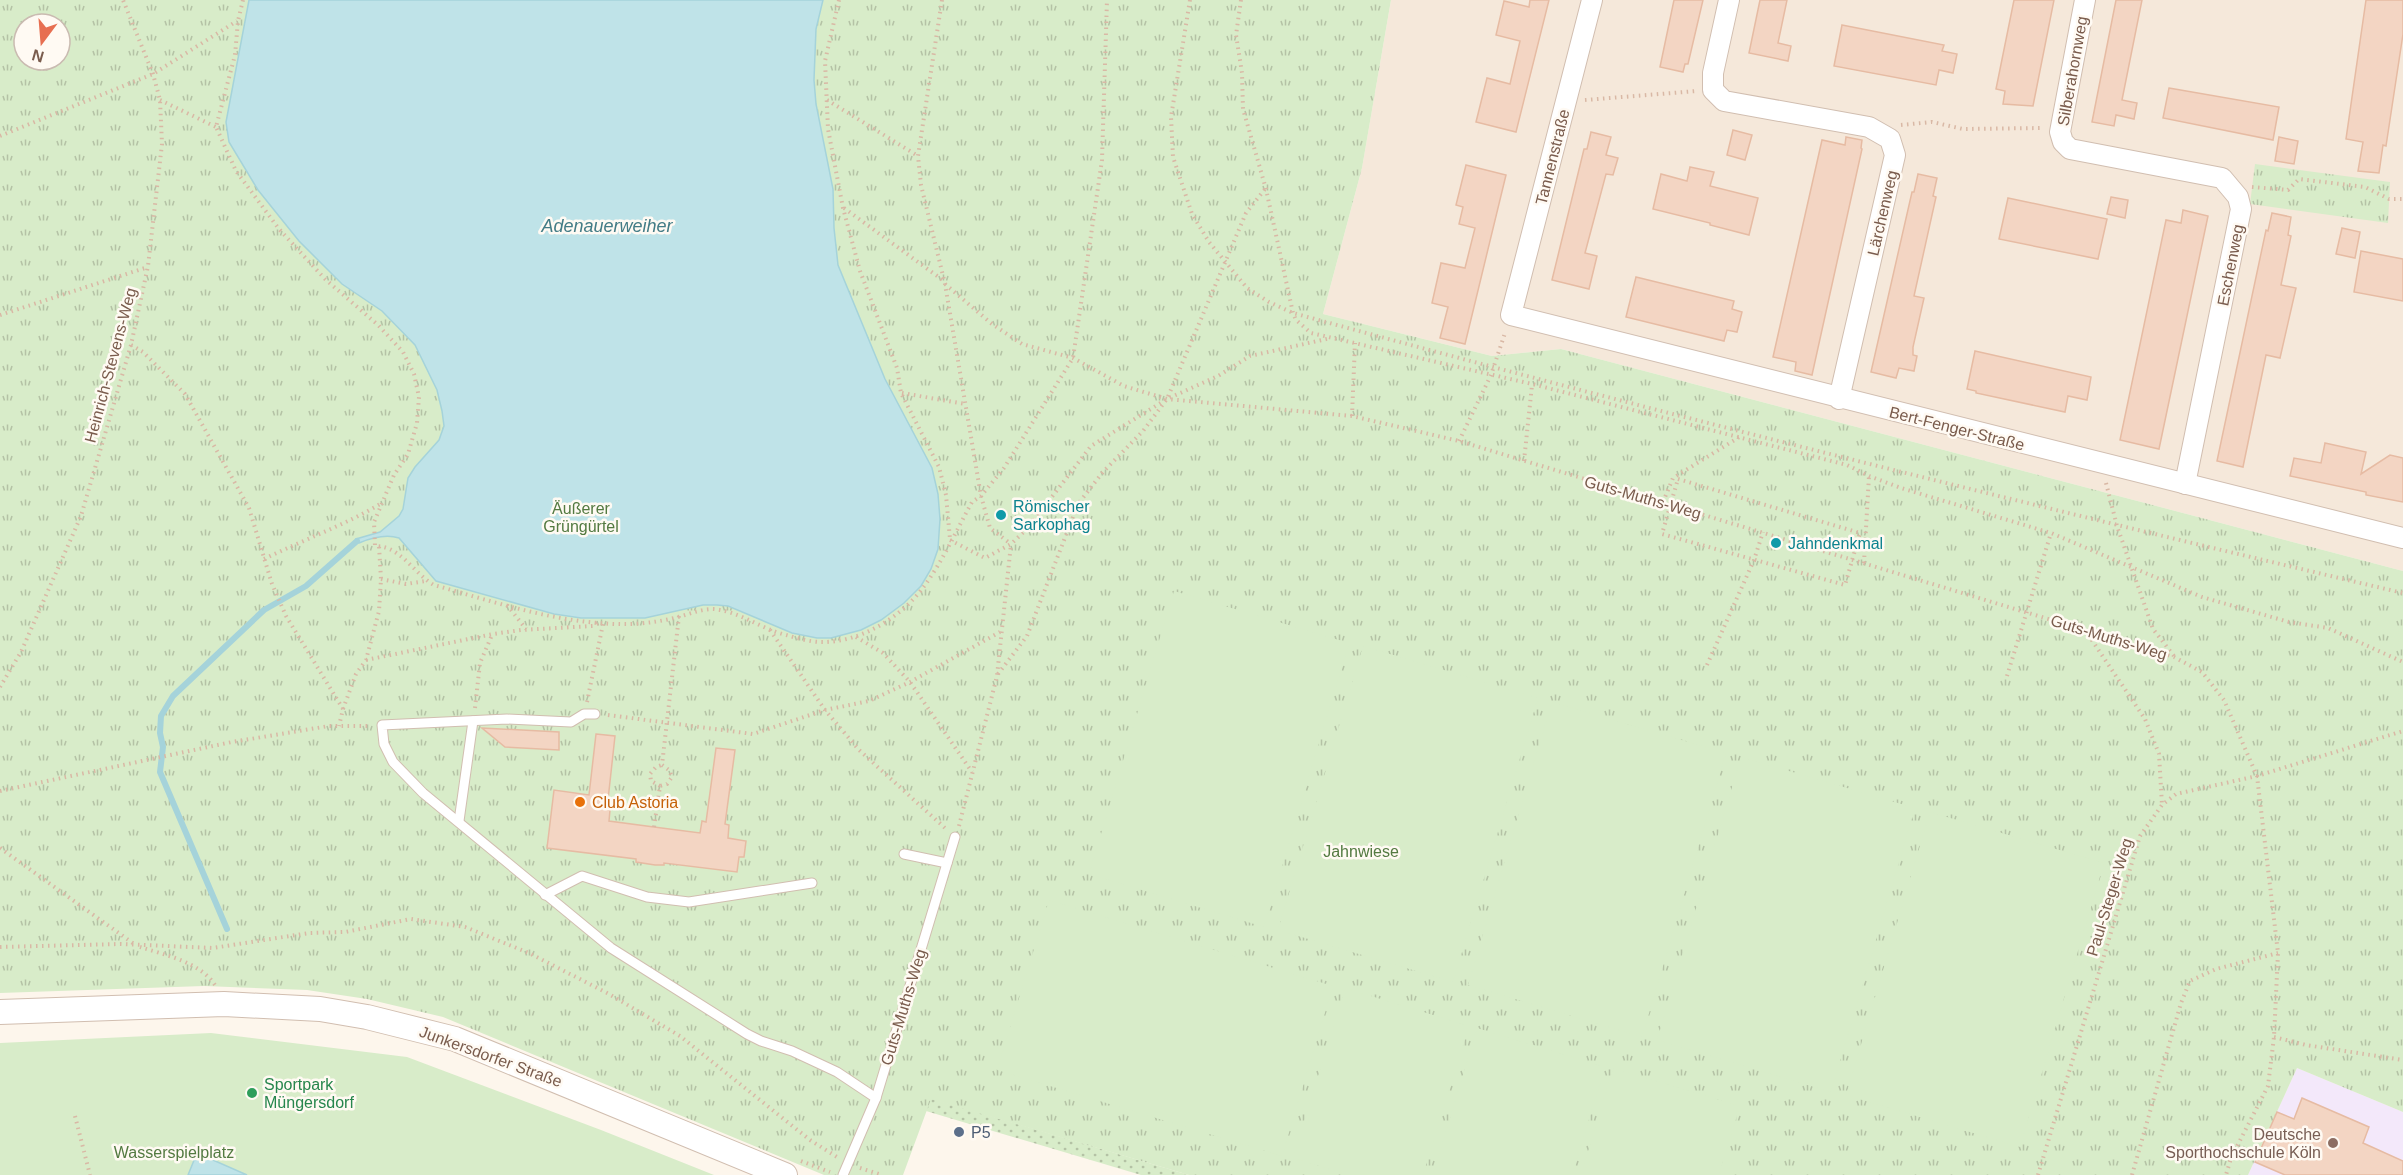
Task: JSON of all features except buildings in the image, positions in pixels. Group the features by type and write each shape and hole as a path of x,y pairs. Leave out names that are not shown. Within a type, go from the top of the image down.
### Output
{"street":[{"name":"Tannenstraße","path":"1511,315 1592,0"},
{"path":"1729,0 1713,74 1713,90 1724,101 1869,127 1890,139"},
{"name":"Silberahornweg","path":"2062,135 2085,0"},
{"path":"2062,135 2070,149 2222,178 2238,197"},
{"name":"Lärchenweg","path":"1839,399 1895,155 1890,139"},
{"name":"Eschenweg","path":"2185,484 2241,209 2238,197"},
{"name":"Bert-Fenger-Straße","path":"1511,315 1839,399 2403,538"},
{"name":"Junkersdorfer Straße","path":"0,1012 224,1004 320,1009 377,1019 455,1040 790,1167"}],"lane":[{"path":"595,714 584,714 571,722 507,719 382,725 384,744 393,762 423,793 611,948 747,1034 792,1051 837,1072 876,1098"},
{"path":"459,821 473,721"},
{"name":"Guts-Muths-Weg","path":"843,1175 876,1098 955,837"},
{"path":"904,854 947,863"},
{"path":"545,895 582,876 646,897 689,902 812,883"}],"path":[{"name":"Heinrich-Stevens-Weg","path":"0,687 21,652 81,516 131,345 148,266 162,144 160,100 153,74 123,0"},
{"path":"243,0 234,55 216,127 236,171 279,229 325,279 378,325 403,352 414,374 419,397 417,423 408,454 394,475 373,526 381,579 379,611 366,660 356,674 339,726"},
{"path":"839,0 825,61 828,129 843,208 860,272 897,368 901,393 939,467 946,495 951,540"},
{"path":"942,0 918,156 921,185 944,283 981,496 990,528 1011,544"},
{"path":"377,546 397,551 434,585 536,612 603,624 656,622 699,610 713,609 727,612 770,629 821,642 856,636 883,623 922,589 972,502 981,496 1022,442 1073,358 1101,160 1107,0"},
{"path":"1190,0 1171,117 1173,156 1192,214 1209,242 1247,288 1269,302 1293,313 1494,368 2117,526 2403,593"},
{"path":"1241,0 1236,35 1242,73 1243,109 1266,189 1293,313 1296,320 1311,333 1532,384 1847,465 1869,476 2051,533 2202,597 2289,622 2328,628 2403,662"},
{"path":"0,136 153,74 238,21"},
{"path":"1566,102 1713,90"},
{"path":"160,100 216,127"},
{"path":"826,100 918,156"},
{"path":"1890,139 1898,126 1932,122 1964,129 2062,135"},
{"path":"2238,197 2252,187 2288,190 2299,179 2365,187 2389,199 2403,199"},
{"path":"997,676 1027,636 1078,504 1103,472 1143,431 1167,399 1246,213 1266,189"},
{"name":"Guts-Muths-Weg","path":"843,208 944,283 992,324 1022,344 1073,358 1125,386 1167,399 1352,416 1459,441 2084,629 2174,657 2202,672 2224,700 2257,777 2278,953 2274,1037 2268,1086 2231,1158 2226,1175"},
{"path":"0,315 148,266"},
{"path":"1459,441 1494,368 1511,315"},
{"path":"951,540 985,558 1011,544 1029,528 1091,446 1167,399 1218,376 1250,356 1333,338"},
{"path":"1352,416 1355,343"},
{"path":"131,345 143,352 184,394 249,508 272,584 286,616 343,709"},
{"path":"1524,461 1532,384"},
{"path":"901,393 965,404"},
{"path":"1663,502 1673,478 1741,436"},
{"path":"2102,463 2117,526 2153,629 2174,657"},
{"path":"1864,563 1869,476"},
{"path":"1678,479 1860,533 1845,585 1662,534 1671,505 1678,479"},
{"path":"264,559 321,531 360,516 382,503"},
{"path":"1707,665 1754,560 1763,532"},
{"path":"2007,676 2051,533"},
{"path":"960,822 997,676 1011,544"},
{"path":"381,579 406,584 427,581"},
{"path":"507,605 527,630"},
{"path":"662,765 679,616"},
{"path":"366,660 493,634 593,626 598,622"},
{"path":"584,714 603,624"},
{"path":"770,629 825,710 860,750 955,837"},
{"path":"2084,629 2145,719 2159,754 2162,805"},
{"path":"595,714 753,734 825,710 869,701 910,682 1000,632"},
{"path":"473,721 480,663 493,634"},
{"path":"856,636 883,653 910,682 972,772"},
{"path":"0,791 232,742 329,726 382,725"},
{"name":"Paul-Steger-Weg","path":"2038,1175 2140,836 2162,805 2176,794 2257,777 2403,731"},
{"path":"662,765 669,770 672,777 667,784 660,786 651,781 650,774 656,767 662,765"},
{"path":"654,827 660,786"},
{"path":"0,848 135,945 185,963 208,975 224,1004"},
{"path":"0,947 135,945 213,948 309,933 345,932 411,919 465,927 530,953 609,994 680,1036 810,1140 847,1164 882,1175"},
{"path":"2132,1175 2181,1003 2190,981 2216,969 2278,953"},
{"path":"2274,1037 2306,1045 2403,1060"},
{"path":"75,1116 90,1175"},
{"path":"790,1167 838,1175"}],"shaded area":[{"path":"1391,0 2403,0 2403,571 1561,349 1492,356 1323,314 1362,168"},
{"name":"Deutsche Sporthochschule Köln","path":"2297,1068 2403,1112 2403,1175 2248,1175"}],"green space":[{"name":"Äußerer Grüngürtel","path":"0,0 1391,0 1362,168 1323,314 1492,356 1561,349 2403,571 2403,1112 2297,1068 2248,1175 1189,1175 931,1099 903,1175 824,1175 443,1017 367,999 307,990 204,986 0,993"},
{"path":"2255,164 2390,182 2388,223 2250,204"},
{"path":"1174,591 1349,643 1264,927 1089,874"},
{"name":"Jahnwiese","path":"1363,646 1538,698 1453,982 1278,930"},
{"path":"1552,702 1726,753 1642,1037 1468,985"},
{"path":"1741,757 1915,808 1831,1092 1657,1040"},
{"path":"1930,812 2104,863 2020,1147 1846,1095"},
{"path":"1049,900 1333,986 1282,1156 997,1070"},
{"path":"1345,988 1469,1026 1423,1175 1348,1175 1293,1158"},
{"path":"1477,1028 1605,1067 1572,1175 1433,1175"},
{"name":"Sportpark Müngersdorf","path":"211,1033 407,1057 714,1175 0,1175 0,1043"},
{"path":"1613,1068 1740,1106 1719,1175 1581,1175"},
{"path":"930,1098 1189,1175 1141,1175 926,1111"}],"water":[{"name":"Adenauerweiher","path":"249,0 823,0 816,29 814,80 816,104 833,189 838,265 885,379 932,468 938,494 940,519 938,549 931,569 921,586 904,603 881,620 861,630 831,638 817,638 792,633 728,606 703,605 645,618 581,618 554,614 436,581 399,538 379,537 359,543 356,539 380,532 399,516 403,509 408,478 439,440 444,426 442,411 437,390 415,345 382,311 342,284 299,241 258,190 229,142 226,122"},
{"path":"197,1153 247,1175 188,1175"}],"waterway":[{"path":"227,929 160,772 163,747 160,733 161,716 173,696 264,610 306,586 357,541"}],"place":[{"name":"Römischer Sarkophag","path":"1001,515"},
{"name":"Jahndenkmal","path":"1776,543"},
{"name":"Club Astoria","path":"580,802"},
{"name":"Sportpark Müngersdorf","path":"252,1093"},
{"name":"P5","path":"959,1132"},
{"name":"Deutsche Sporthochschule Köln","path":"2333,1143"}],"park label":[{"name":"Wasserspielplatz","path":"174,1152"}]}
